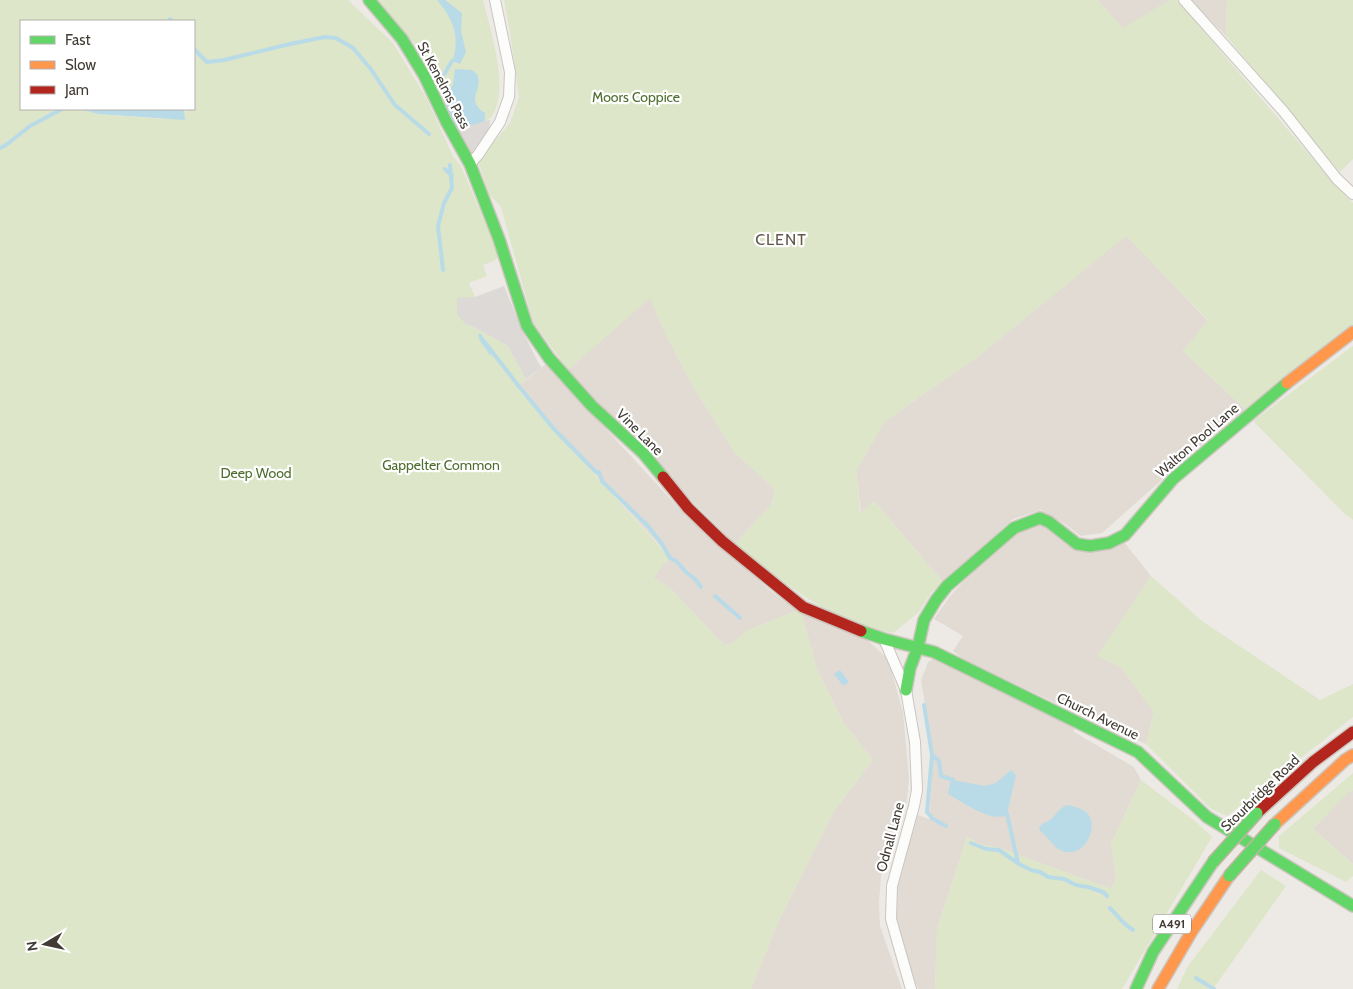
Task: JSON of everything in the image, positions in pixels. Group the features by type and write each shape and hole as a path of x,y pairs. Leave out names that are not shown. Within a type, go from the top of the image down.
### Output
{"main road":[{"name":"St Kenelms Pass","path":"369,0 402,39 424,75 446,121 470,164"},
{"name":"Vine Lane","path":"470,164 499,239 526,326 549,358 592,406 643,453 688,508 722,541 803,607 884,639"},
{"name":"Walton Pool Lane","path":"918,647 924,620 947,586 1014,528 1040,518 1050,522 1076,544 1090,546 1109,544 1125,534 1173,479 1294,377 1353,332"},
{"name":"Church Avenue","path":"884,639 934,652 1138,752 1207,817 1297,874 1353,906"},
{"name":"Odnall Lane","path":"906,690 910,668 918,647"},
{"name":"Stourbridge Road","path":"1136,989 1153,952 1213,862 1257,813 1313,762 1353,732"},
{"name":"A491","path":"1158,989 1178,951 1229,876 1275,824 1345,760 1353,755"}],"street":[{"path":"470,164 500,122 509,97 510,72 495,0"},
{"path":"1184,0 1284,112 1338,179 1353,194"},
{"name":"Odnall Lane","path":"884,639 906,690 915,742 917,790 892,886 891,919 911,989"}],"shaded area":[{"path":"1098,0 1170,0 1123,29"},
{"path":"1190,0 1227,0 1226,36"},
{"path":"490,120 488,149 478,161 450,127"},
{"path":"1126,235 1208,321 1183,351 1245,409 1217,431 1102,533 1081,536 1041,510 1013,519 943,582 875,502 861,514 856,471 884,422 980,355"},
{"path":"504,286 523,332 542,367 526,379 508,346 467,325 457,315 457,298 475,297"},
{"path":"650,297 666,335 694,388 735,453 775,489 771,505 735,544 681,490 568,370"},
{"path":"546,364 687,517 773,593 798,610 748,630 731,644 724,645 671,589 653,577 670,557 517,387"},
{"path":"1039,523 1068,546 1124,542 1151,576 1098,656 1121,667 1154,712 1146,744 967,662 953,651 963,636 934,619 950,596 979,565 1016,533"},
{"path":"801,612 864,637 888,659 903,712 909,778 908,791 906,805 881,876 879,903 880,926 902,989 751,989 779,920 834,811 873,760 843,722 817,669"},
{"path":"936,657 1074,725 1074,732 1134,767 1141,780 1111,844 1116,878 1111,889 1000,848 980,844 967,837 937,928 935,989 918,989 903,949 896,915 896,884 915,814 929,819 933,755 921,680 928,662"},
{"path":"1349,791 1353,791 1353,864 1313,829"}],"green space":[{"name":"Deep Wood","path":"0,0 348,0 393,43 427,99 453,156 461,166 499,256 494,261 483,265 487,276 469,283 475,297 467,325 508,346 526,379 517,388 670,558 653,577 671,589 724,645 731,644 748,630 798,610 801,612 817,669 843,722 873,760 834,811 779,920 751,989 0,989"},
{"path":"373,0 483,0 494,43 499,76 497,106 491,117 478,124 450,127 419,48"},
{"name":"Moors Coppice","path":"504,0 1098,0 1123,28 1170,0 1177,0 1330,179 1353,203 1353,325 1245,409 1183,351 1208,320 1126,236 980,355 884,422 856,471 860,513 874,501 943,582 931,593 919,612 893,633 862,626 844,619 811,601 735,544 771,505 775,489 735,453 694,388 666,335 650,298 568,370 533,322 501,207 489,194 478,161 510,123 519,97"},
{"path":"1227,0 1353,0 1353,159 1340,172 1226,36"},
{"path":"1353,346 1353,520 1253,421"},
{"path":"1151,576 1202,621 1320,700 1353,684 1353,717 1227,816 1210,808 1146,744 1154,712 1121,667 1097,656"},
{"path":"1353,773 1353,791 1349,792 1313,829 1353,864 1353,876 1346,882 1279,848 1279,836"},
{"path":"1141,780 1195,821 1212,837 1122,989 935,989 937,928 967,837 980,844 1000,848 1111,889 1116,878 1111,844"},
{"path":"1261,870 1286,886 1213,989 1177,989 1188,966"}],"water":[{"path":"437,0 445,0 462,13 461,31 466,52 460,64 452,61 456,44 454,29 447,14"},
{"path":"455,69 472,70 477,74 478,85 475,99 479,108 485,113 485,121 468,125 451,123 445,100 453,84"},
{"path":"83,110 184,110 185,120 98,114"},
{"path":"480,333 495,352 490,355 480,341 478,335"},
{"path":"840,670 849,682 843,686 834,674"},
{"path":"1011,770 1016,775 1007,814 1001,817 978,811 948,794 950,783 953,780 984,786 996,783"},
{"path":"1067,805 1086,812 1091,820 1092,827 1087,841 1082,847 1076,851 1069,852 1057,849 1039,828"}],"waterway":[{"path":"195,50 207,62 224,60 325,37 336,38 353,48 370,68 395,105 429,134"},
{"path":"439,92 438,85 452,61"},
{"path":"0,148 30,126 60,110"},
{"path":"443,270 438,226 444,203 452,188 450,165"},
{"path":"445,169 452,176"},
{"path":"493,353 554,429 596,472 599,472 602,481 648,526 670,558 676,561 701,587"},
{"path":"715,596 740,618"},
{"path":"924,705 932,755 927,812 933,819 946,826"},
{"path":"932,755 939,761 941,776 953,780"},
{"path":"1007,814 1018,863"},
{"path":"971,843 986,849 999,850 1019,864 1048,877 1064,879 1076,885 1103,892 1107,896"},
{"path":"1110,908 1133,930"},
{"path":"1196,978 1214,989"}],"traffic: fast":[{"path":"369,0 402,39 424,75 446,121 470,164 499,239 527,326 549,358 592,406 643,453 663,477"},
{"path":"906,690 910,668 918,647 924,620 936,600 947,586 1014,528 1040,518 1049,522 1077,544 1090,546 1109,543 1125,535 1173,479 1287,383"},
{"path":"861,631 934,652 1138,752 1207,817 1353,906"},
{"path":"1213,862 1257,813"},
{"path":"1229,876 1275,824"},
{"path":"1136,989 1153,952 1213,862"}],"traffic: slow":[{"path":"1287,383 1353,332"},
{"path":"1275,824 1345,760 1353,755"},
{"path":"1158,989 1192,931 1229,876"}],"traffic: jam":[{"path":"663,477 688,508 722,541 803,607 861,631"},
{"path":"1257,813 1313,762 1353,732"}],"district":[{"name":"CLENT","path":"781,239"}],"park label":[{"name":"Gappelter Common","path":"441,465"}]}
